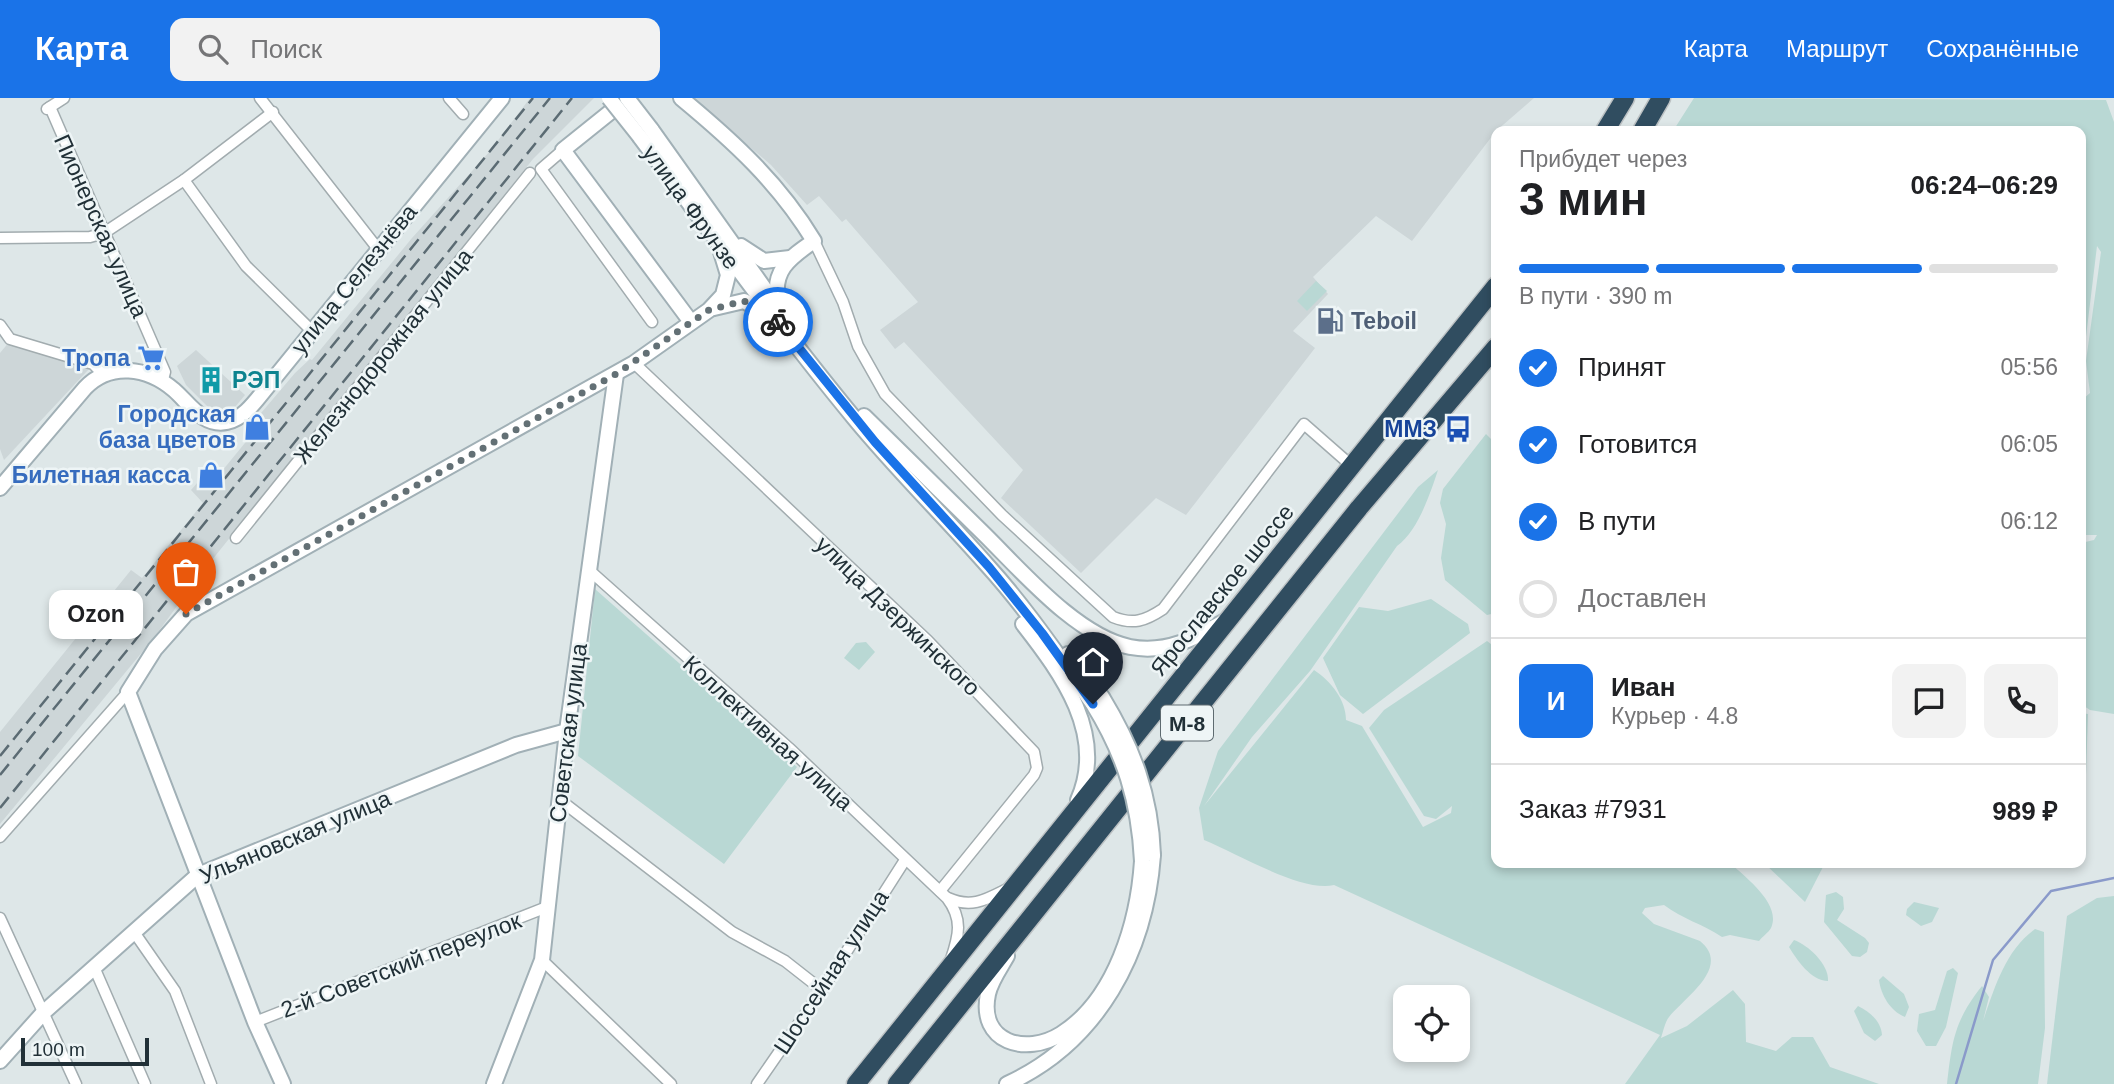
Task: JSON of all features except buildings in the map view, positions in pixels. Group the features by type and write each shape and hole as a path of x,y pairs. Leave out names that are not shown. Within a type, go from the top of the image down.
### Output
{"highway":[{"path":"1608,126 1625,98"},
{"path":"1645,126 1661,98"},
{"name":"Ярославское шоссе","path":"856,1084 1491,292"},
{"name":"М-8","path":"897,1084 1360,508 1491,353"}],"street":[{"name":"Пионерская улица","path":"64,98 47,108 165,372 162,383"},
{"path":"260,98 378,249"},
{"path":"449,98 463,114"},
{"name":"улица Селезнёва","path":"162,383 211,422 227,422 250,406 502,98"},
{"name":"улица Фрунзе","path":"609,98 645,133 778,316 860,417 1013,584 1126,738 1142,779 1151,814 1148,858"},
{"path":"627,98 541,169 652,322"},
{"name":"улица Фрунзе","path":"627,98 645,133"},
{"path":"681,98 761,169 782,192 814,241 843,302 861,352 884,394 1002,515 1113,617 1127,623 1143,622 1163,609 1304,424 1353,467"},
{"path":"0,238 90,237 104,233 184,180 272,113"},
{"path":"563,150 691,322"},
{"name":"Железнодорожная улица","path":"236,538 530,173"},
{"path":"184,180 246,266 312,331"},
{"path":"724,239 759,259 773,261 790,258"},
{"path":"0,837 128,692 155,649 186,614 634,363 709,310 723,295 728,281 724,239"},
{"path":"709,310 744,301 778,316 776,284 781,268 814,241"},
{"path":"0,325 10,339 93,364 102,373"},
{"name":"улица Дзержинского","path":"634,363 928,640 1034,752 1037,768 1034,775 943,894"},
{"path":"0,488 102,373 122,370 162,383"},
{"name":"Советская улица","path":"494,1084 542,960 567,731 616,374"},
{"path":"860,417 1057,605 1099,636 1130,647 1163,649 1186,642 1229,619"},
{"path":"860,417 894,473 1034,638 1069,692 1087,734 1090,760 1085,785 1072,814"},
{"name":"Коллективная улица","path":"589,569 789,748 943,894 957,911 959,925 947,971"},
{"path":"128,692 255,1022 283,1084"},
{"name":"Ульяновская улица","path":"0,1060 44,1012 198,874 516,745 567,731"},
{"path":"560,800 732,932 785,961 822,990"},
{"path":"1026,922 994,979 988,993 987,1009 990,1022 1002,1038 1022,1046 1047,1042 1063,1033 1090,1007 1126,943 1148,858"},
{"path":"1007,1084 1027,1075 1061,1051 1097,1014 1111,993 1127,967 1144,918 1148,858"},
{"name":"Шоссейная улица","path":"757,1084 822,990 905,860"},
{"path":"943,894 959,903 976,903 1016,885"},
{"name":"2-й Советский переулок","path":"255,1022 547,907"},
{"path":"0,918 76,1084"},
{"path":"134,932 174,991 211,1084"},
{"path":"542,960 671,1084"},
{"path":"94,967 145,1084"}],"shaded area":[{"path":"530,98 594,98 533,159 196,580 153,639 0,824 0,732 131,570 142,578 203,503 191,490 213,465 222,471 258,427 256,419 295,373 312,360 412,238 490,151"},
{"path":"692,98 1534,98 1502,126 1491,126 1491,138 1412,241 1376,216 1313,277 1328,294 1293,331 1315,348 1186,515 1156,498 1081,573 1001,498 1023,470 904,342 895,349 880,330 918,302 846,219 842,222 819,196 807,205 771,165"},
{"path":"10,341 89,369 4,460 0,449 0,353"},
{"path":"196,350 245,395 235,407 218,413 211,410 186,385 177,366"}],"green space":[{"path":"1694,98 2106,100 2114,122 2114,714 2086,707 2086,542 2094,540 2097,535 2086,535 2086,396 2090,393 2086,361 2101,252 2097,246 2086,337 2086,126 1676,126"},
{"path":"1316,281 1327,291 1307,311 1297,301"},
{"path":"1486,434 1491,439 1491,614 1487,615 1445,580 1441,558 1446,524 1440,503 1443,489"},
{"path":"1438,470 1411,531 1397,546 1310,671 1252,737 1204,806 1314,670 1336,692 1343,705 1346,720 1362,726 1423,827 1451,813 1452,806 1436,819 1424,816 1369,728 1384,710 1487,641 1491,644 1491,868 1736,868 1760,892 1771,910 1771,928 1759,941 1730,935 1722,937 1664,905 1645,908 1642,913 1654,924 1700,941 1709,951 1711,961 1702,981 1668,1019 1661,1038 1687,1026 1733,990 1745,1004 1746,1042 1776,1051 1792,1037 1813,1037 1830,1067 1879,1084 1625,1084 1660,1035 1334,885 1321,886 1288,878 1204,840 1199,808 1218,751 1418,487"},
{"path":"595,589 797,767 724,864 578,756"},
{"path":"1431,599 1468,624 1470,633 1363,714 1340,695 1323,658 1359,607 1388,611"},
{"path":"866,642 875,652 859,670 844,658 856,643"},
{"path":"2086,714 2088,714 2086,775"},
{"path":"1769,868 1822,868 1805,902"},
{"path":"1836,892 1843,897 1844,909 1837,920 1869,943 1867,952 1860,957 1852,956 1824,922 1826,895"},
{"path":"2114,896 2114,1084 2047,1084 2067,916 2097,898"},
{"path":"1914,902 1939,908 1932,922 1921,926 1906,915 1907,909"},
{"path":"2035,929 2044,932 2045,1028 2038,1084 1947,1084 1953,1044 1965,1010 1982,986 1989,997 1983,1021 2009,959"},
{"path":"1794,940 1817,956 1825,968 1828,981 1816,978 1800,963 1789,947"},
{"path":"1953,968 1958,973 1946,1027 1936,1046 1926,1046 1917,1031 1919,1014 1935,1010 1947,971"},
{"path":"1883,976 1904,994 1909,1007 1905,1017 1895,1011 1884,997 1879,980"},
{"path":"1858,1006 1871,1014 1880,1025 1882,1035 1875,1041 1864,1033 1854,1011"}],"waterway":[{"path":"1956,1084 1993,960 2051,891 2114,878"}],"railway":[{"path":"0,756 533,98"},
{"path":"0,775 550,98"},
{"path":"0,808 572,98"}],"way so far":[{"path":"186,614 577,393 616,374 709,310 730,302 744,301 774,317 778,322"}],"place":[{"name":"Teboil","path":"1330,321"},
{"name":"Тропа","path":"151,358"},
{"name":"РЭП","path":"211,380"},
{"name":"Городская база цветов","path":"257,427"},
{"name":"ММЗ","path":"1458,429"},
{"name":"Билетная касса","path":"211,475"},
{"name":"Ozon","path":"186,614"}],"route":[{"path":"778,322 875,442 989,567 1042,633 1093,704"}]}
